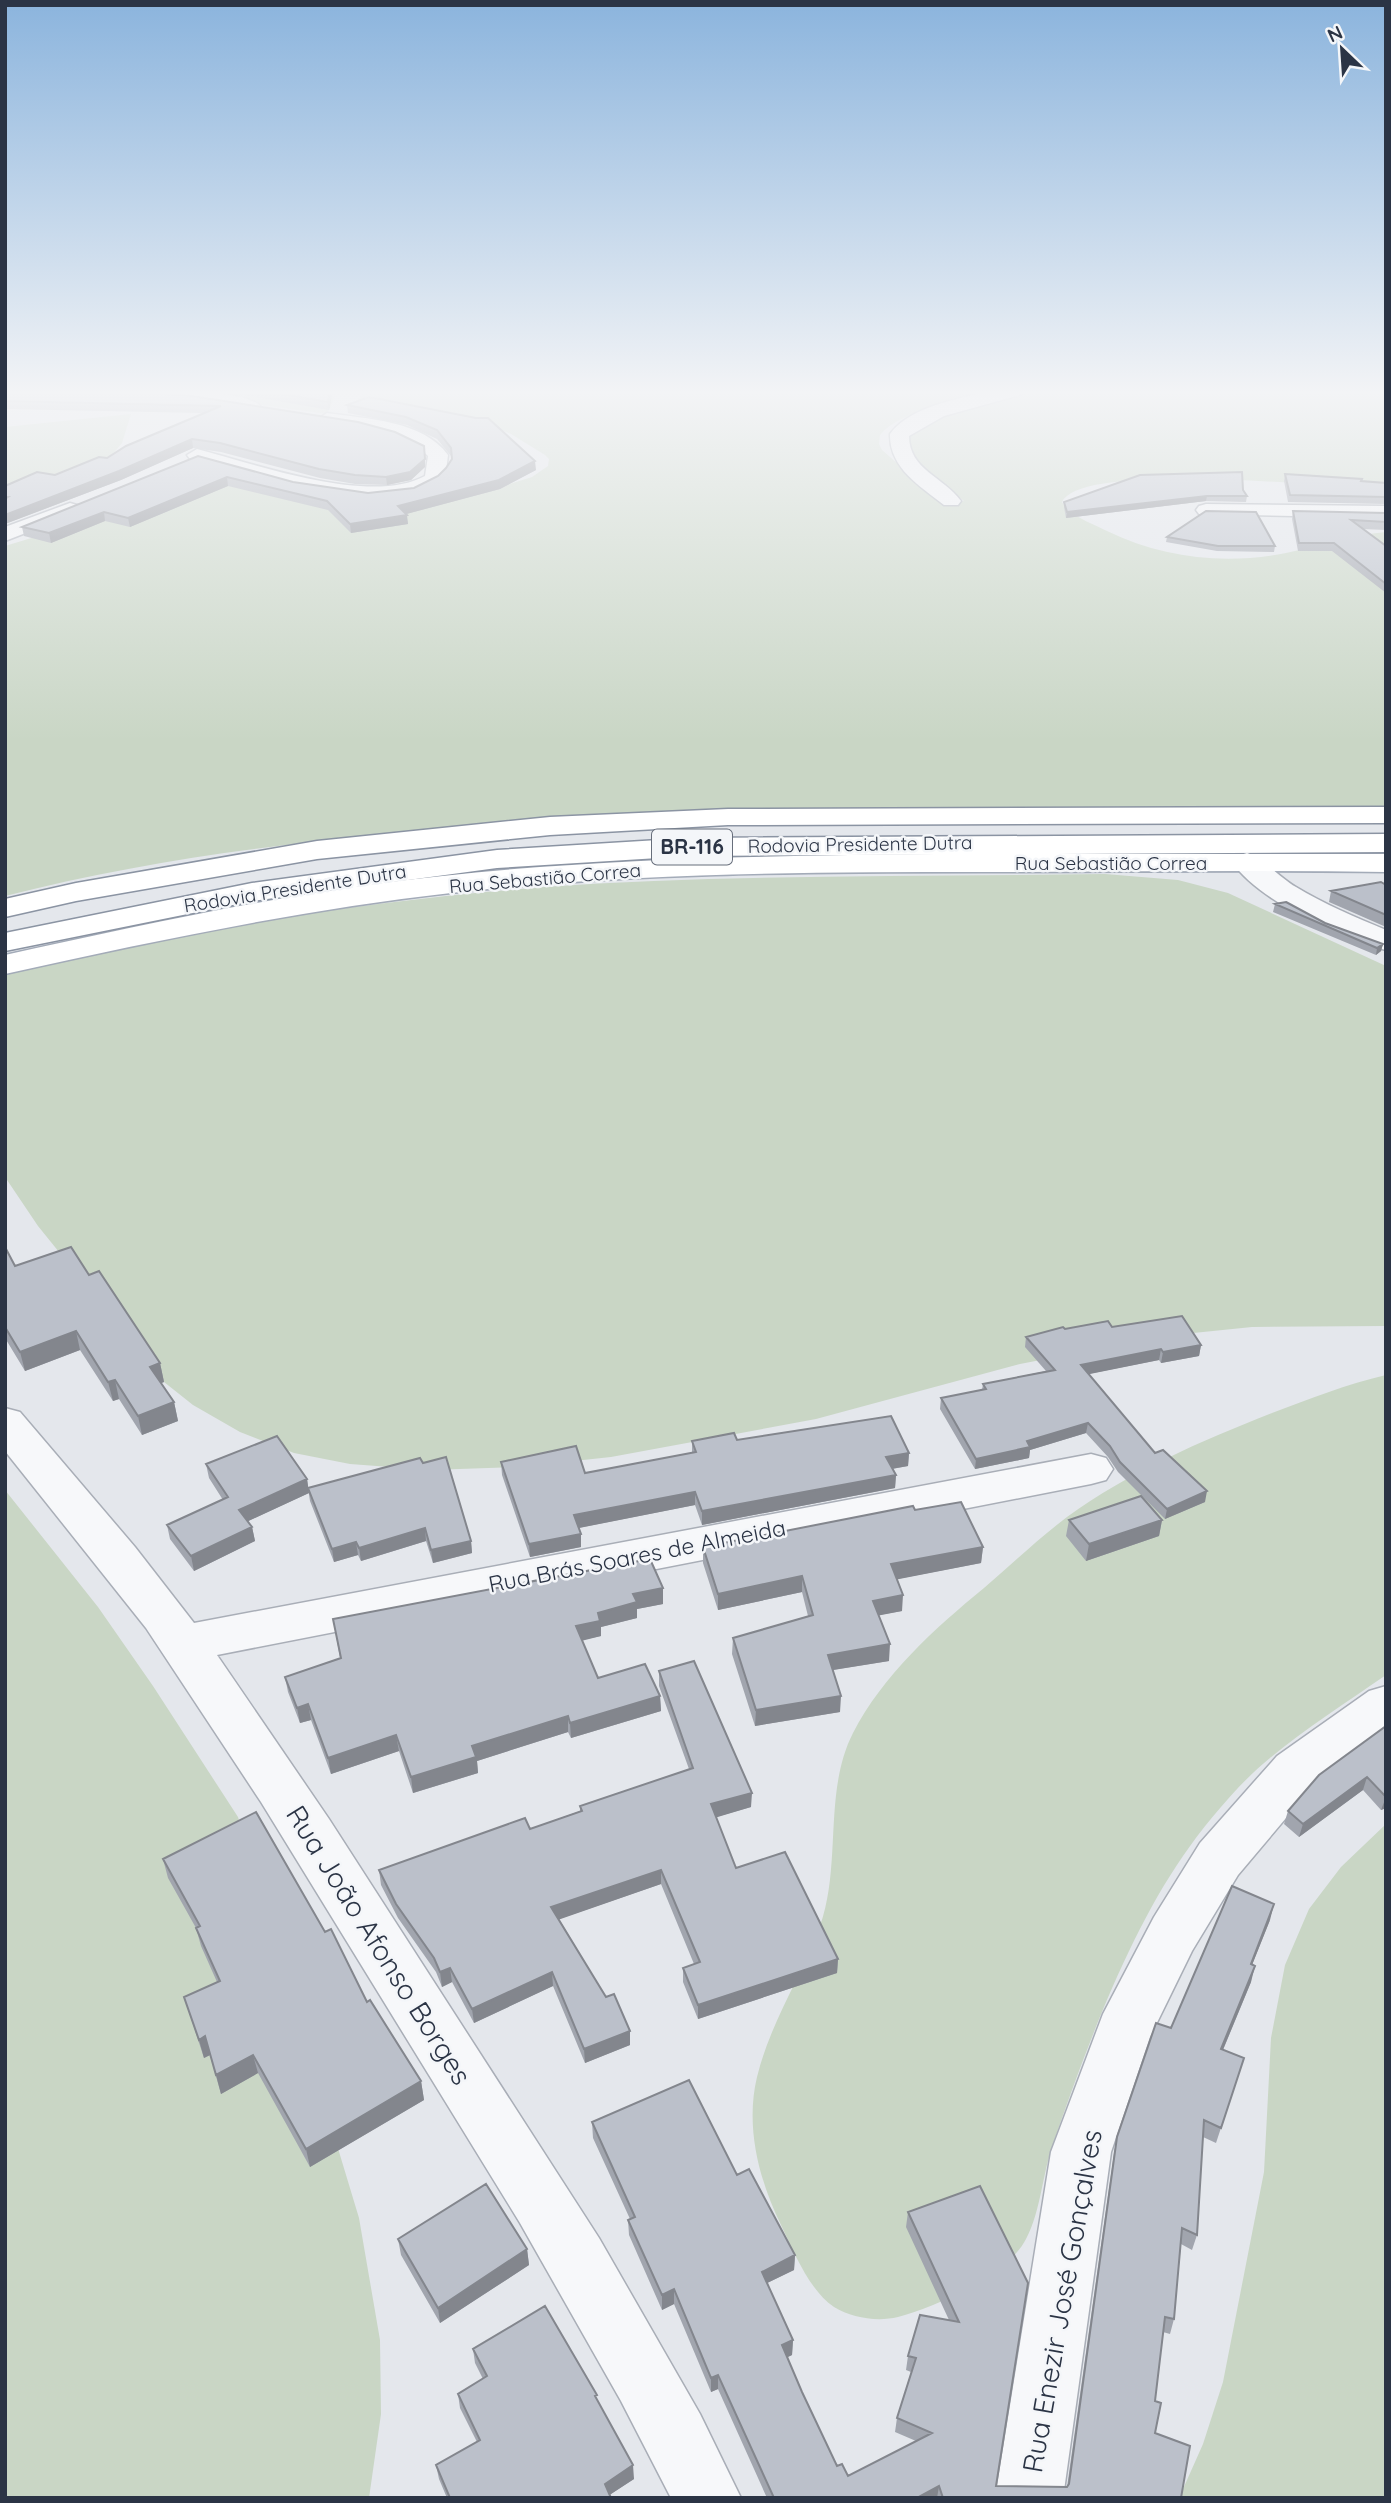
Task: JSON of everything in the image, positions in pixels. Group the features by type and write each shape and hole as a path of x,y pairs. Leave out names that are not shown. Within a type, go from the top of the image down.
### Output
{"main road":[{"name":"Rodovia Presidente Dutra","path":"5,908 76,892 317,850 550,826 755,817 1386,815"},
{"name":"Rodovia Presidente Dutra","path":"5,942 253,892 497,859 718,846 1386,843"},
{"name":"Rua Sebastião Correa","path":"5,965 195,925 374,894 554,876 723,865 1386,863"}],"street":[{"path":"5,535 76,507"},
{"path":"1206,510 1386,512"},
{"path":"1247,862 1255,873 1280,890 1386,941"},
{"name":"Rua João Afonso Borges","path":"5,1422 107,1543 183,1643 271,1775 554,2220 671,2424 707,2498"},
{"name":"Rua Brás Soares de Almeida","path":"183,1643 1090,1469"},
{"name":"Rua Enezir José Gonçalves","path":"1029,2498 1082,2152 1123,2032 1173,1934 1219,1859 1295,1771 1386,1705"}],"green space":[{"path":"134,507 1066,507 1082,519 1150,548 1194,557 1217,558 1263,557 1386,532 1386,806 798,811 563,820 390,834 224,853 114,872 5,896 5,546"},
{"path":"1105,874 1178,880 1228,893 1386,966 1386,1326 1252,1327 1164,1336 1020,1364 816,1419 611,1457 518,1467 430,1470 350,1464 294,1453 240,1432 193,1405 164,1382 38,1226 5,1177 5,967 273,919 408,900 544,887 754,878"},
{"path":"1386,1375 1386,1675 1270,1758 1224,1804 1183,1856 1144,1922 1093,2033 1053,2144 1031,2228 1017,2252 1004,2265 970,2288 931,2306 898,2317 865,2318 834,2307 810,2281 773,2208 756,2153 753,2115 757,2077 763,2057 820,1926 827,1902 838,1779 853,1733 865,1712 894,1672 928,1637 1046,1534 1091,1501 1140,1472 1219,1435 1328,1392"},
{"path":"5,1490 98,1607 238,1817 359,2218 380,2340 381,2414 369,2498 5,2498"},
{"path":"1386,1824 1386,2498 1179,2498 1203,2444 1223,2382 1264,2172 1271,2038 1285,1965 1309,1909 1341,1867"}],"building":[{"path":"5,507 26,507 5,515"},
{"path":"72,507 155,507 128,518 104,512 49,533 22,527"},
{"path":"333,507 399,507 407,515 350,524"},
{"path":"1065,507 1112,507 1067,512"},
{"path":"1206,511 1256,512 1275,546 1218,546 1167,537"},
{"path":"1293,511 1386,513 1386,522 1351,520 1386,546 1386,584 1334,543 1299,543"},
{"path":"1381,882 1386,885 1386,915 1331,891"},
{"path":"1286,902 1325,923 1383,944 1377,948 1275,904"},
{"path":"5,1247 15,1266 71,1247 89,1275 99,1271 160,1363 150,1367 174,1402 138,1416 115,1380 108,1382 76,1331 20,1352 5,1327"},
{"path":"1182,1316 1201,1345 1163,1352 1161,1349 1081,1365 1155,1453 1163,1450 1207,1491 1167,1509 1120,1462 1110,1446 1088,1423 1027,1441 1030,1447 976,1459 941,1398 986,1389 983,1384 1055,1370 1026,1337 1063,1327 1065,1329 1108,1321 1112,1327"},
{"path":"891,1416 909,1453 886,1457 896,1475 702,1511 695,1492 574,1515 581,1534 529,1544 501,1462 576,1446 585,1473 696,1452 692,1441 734,1433 737,1440"},
{"path":"277,1436 307,1479 239,1510 252,1527 191,1556 167,1525 228,1497 206,1464"},
{"path":"446,1457 471,1541 431,1550 425,1528 359,1548 356,1542 332,1549 308,1488 420,1458 423,1463"},
{"path":"1141,1496 1162,1520 1089,1544 1069,1520"},
{"path":"961,1502 983,1547 891,1564 903,1595 873,1601 890,1644 828,1655 841,1696 756,1710 733,1638 813,1615 802,1576 718,1594 703,1547 913,1506 915,1510"},
{"path":"650,1559 663,1588 633,1594 637,1602 598,1613 600,1621 576,1626 598,1678 645,1664 660,1696 570,1723 568,1716 472,1746 476,1757 411,1777 396,1735 328,1758 308,1704 297,1708 285,1677 341,1658 333,1619"},
{"path":"694,1661 752,1793 711,1804 736,1868 785,1852 838,1959 698,2005 683,1968 700,1962 661,1870 551,1907 606,1997 614,1994 630,2031 584,2049 552,1972 472,2009 450,1968 440,1972 434,1958 396,1904 379,1870 525,1818 530,1829 582,1811 580,1806 693,1768 659,1671"},
{"path":"1386,1726 1386,1797 1367,1777 1303,1824 1288,1811 1319,1775"},
{"path":"256,1812 325,1932 331,1929 367,2002 370,2000 421,2081 306,2149 253,2055 216,2075 205,2036 199,2040 184,1997 220,1981 196,1928 200,1926 163,1859"},
{"path":"1232,1886 1274,1904 1251,1964 1255,1966 1221,2049 1244,2058 1221,2128 1204,2120 1197,2235 1182,2228 1174,2319 1165,2317 1155,2401 1161,2403 1155,2433 1190,2446 1181,2498 943,2498 939,2486 917,2498 774,2498 718,2375 711,2378 674,2289 662,2295 628,2220 635,2217 592,2122 689,2080 737,2175 749,2169 795,2255 762,2272 793,2340 782,2345 837,2466 842,2464 848,2476 932,2433 897,2418 916,2358 908,2356 920,2315 959,2322 908,2212 980,2186 1028,2283 996,2486 1067,2487 1117,2137 1156,2023 1171,2028"},
{"path":"486,2184 527,2249 438,2308 398,2239"},
{"path":"545,2306 597,2395 595,2396 633,2465 605,2484 611,2498 450,2498 436,2465 480,2440 458,2394 487,2376 473,2349"}]}
